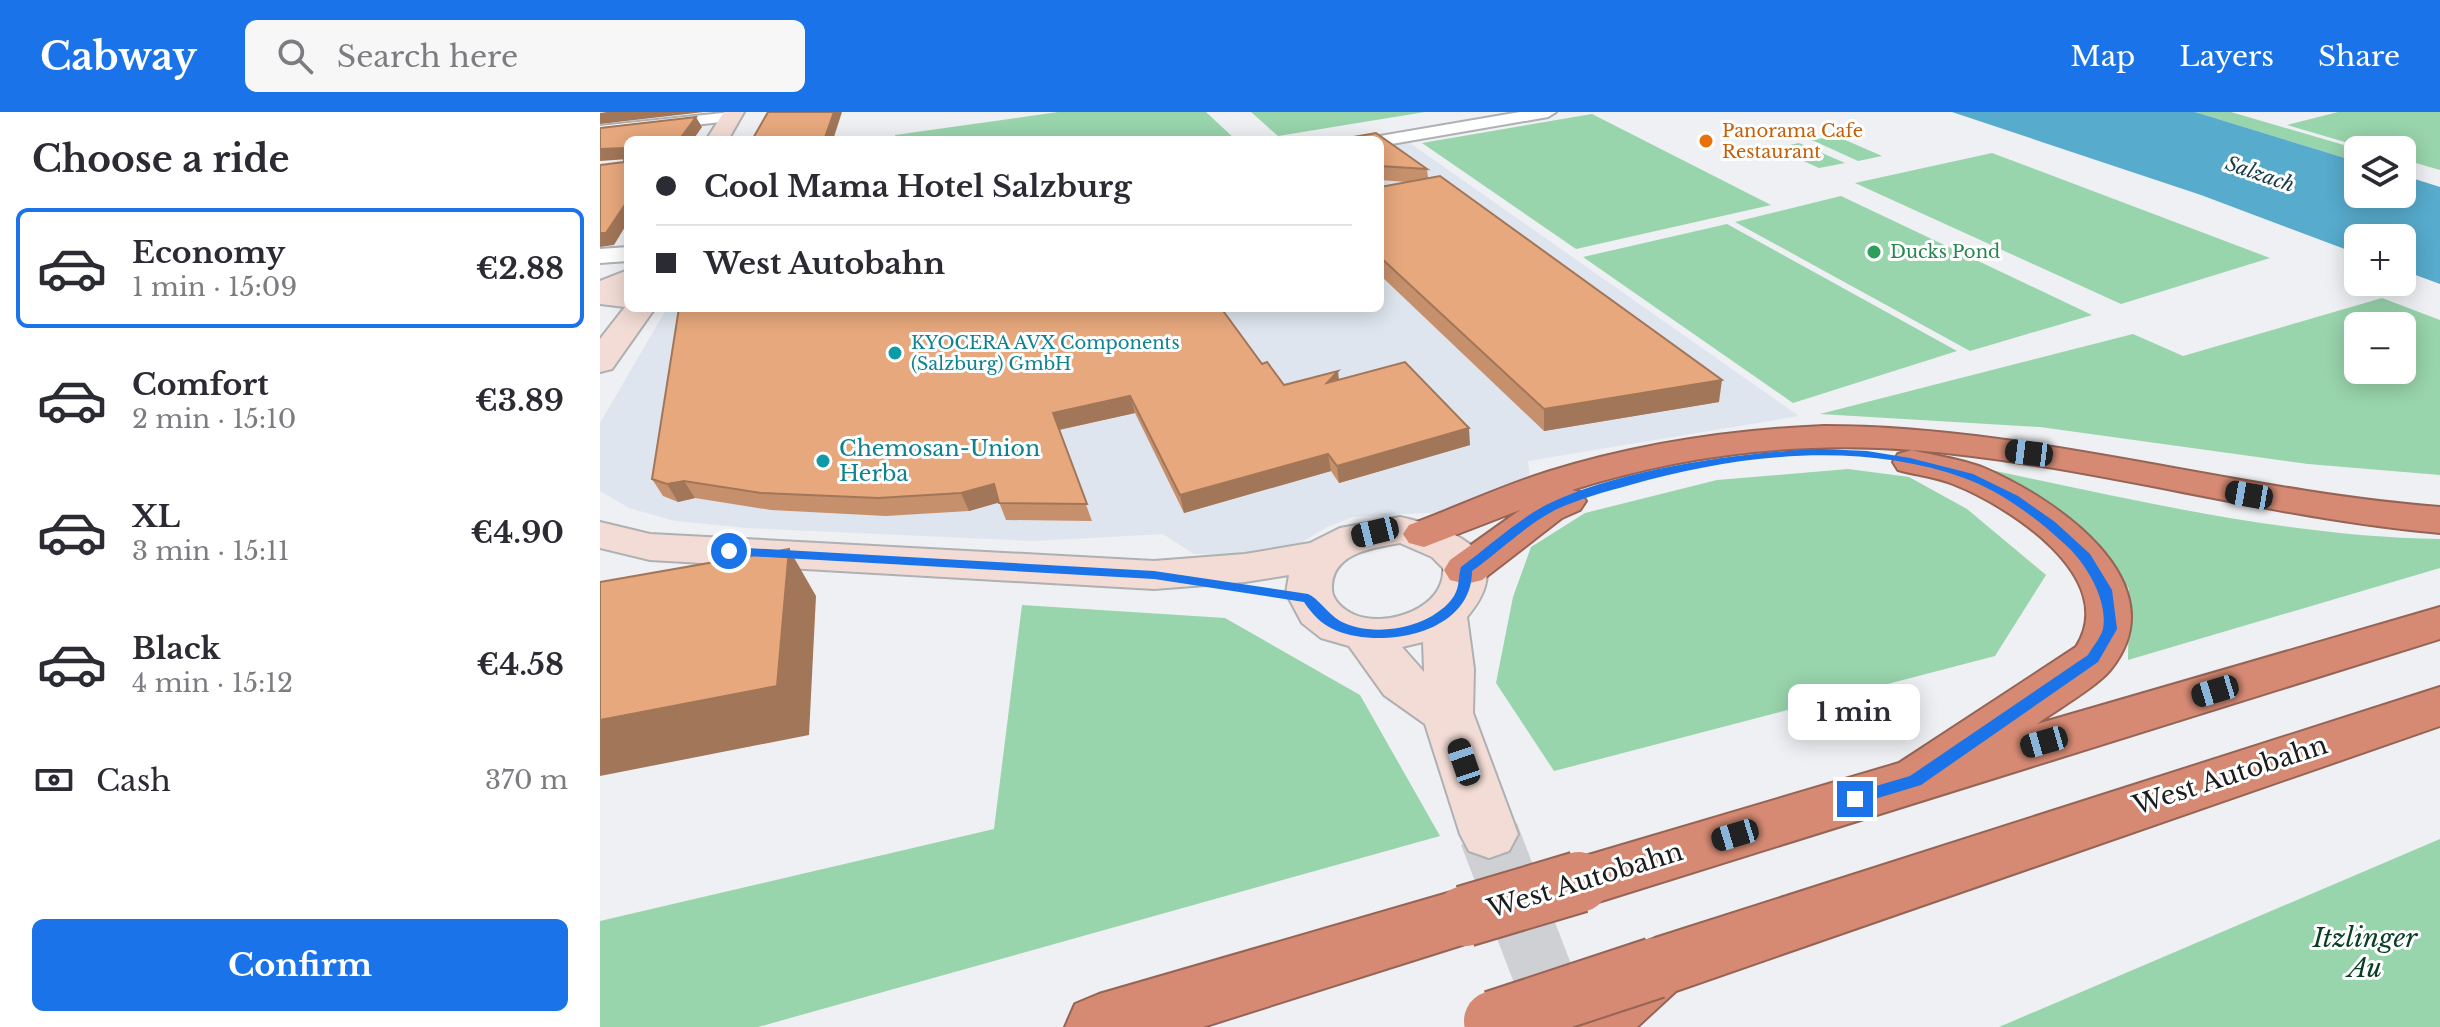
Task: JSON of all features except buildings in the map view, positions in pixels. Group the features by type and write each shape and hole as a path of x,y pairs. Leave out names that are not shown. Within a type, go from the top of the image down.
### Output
{"highway":[{"path":"1424,534 1558,482 1633,460 1743,442 1795,438 1913,439 2029,453 2339,510 2440,520"},
{"path":"1466,570 1548,509 1577,496 1701,465 1770,454 1837,453 1910,461 1968,476 2014,499 2050,524 2085,557 2105,590 2110,629 2093,659 1915,781"},
{"name":"West Autobahn","path":"1099,1027 2440,623"},
{"name":"West Autobahn","path":"1484,1024 2440,706"},
{"path":"1588,1027 1655,968"}],"street":[{"path":"1384,140 1548,112"},
{"path":"600,131 733,114"},
{"path":"719,136 733,114"},
{"path":"600,256 624,254"},
{"path":"600,362 637,312"},
{"path":"1400,530 1424,534 1451,549 1466,570 1462,593 1444,614 1421,627 1394,633 1365,633 1339,627 1319,614 1308,598 1307,580 1315,563 1351,538 1400,530"},
{"path":"600,535 650,547 1154,575 1308,598"},
{"path":"1154,575 1245,568 1324,555"},
{"path":"1444,614 1449,669 1447,713 1489,834"},
{"path":"1365,633 1402,682 1447,713"}],"shaded area":[{"path":"1407,141 1799,416 1528,461 1530,480 1444,512 1353,517 1327,527 1302,542 1239,555 1194,554 1163,534 1035,541 747,528 675,521 629,508 600,491 600,423 665,312 1384,312 1384,145"}],"green space":[{"path":"1058,112 1206,112 1232,136 895,136"},
{"path":"1251,112 1425,112 1278,136"},
{"path":"2195,112 2231,112 2344,145 2344,158"},
{"path":"2338,112 2440,112 2440,170 2416,163 2416,136 2344,136 2344,142 2287,125"},
{"path":"1592,114 1771,205 1576,249 1422,143"},
{"path":"1836,136 1882,156 1858,161 1812,140"},
{"path":"1799,143 1845,163 1819,168 1775,148"},
{"path":"1992,153 2270,258 2121,304 1855,183"},
{"name":"Ducks Pond","path":"1841,196 2092,315 1970,351 1735,222"},
{"path":"1727,224 1957,351 1793,403 1583,257"},
{"path":"2382,298 2440,320 2440,475 2308,464 2040,427 1820,414 2133,334 2183,356"},
{"path":"1967,465 2262,523 2381,537 2440,539 2440,568 2128,660 2129,589 2094,538 2036,499"},
{"path":"1848,469 1909,477 1967,509 2046,575 1995,656 1554,771 1496,683 1513,597 1531,547 1585,513 1717,480"},
{"path":"1022,605 1225,618 1360,695 1440,836 758,1027 600,1027 600,921 994,829"},
{"name":"Itzlinger Au","path":"2440,839 2440,1027 1999,1027"}],"water":[{"name":"Salzach","path":"1952,112 2195,112 2344,158 2344,208 2416,208 2416,179 2440,187 2440,284 2416,275 2416,224 2344,224 2344,249 2201,195"}],"tunnel":[{"path":"1489,834 1563,1027"}],"place":[{"name":"Panorama Cafe Restaurant","path":"1706,141"},
{"name":"Ducks Pond","path":"1874,252"},
{"name":"KYOCERA AVX Components (Salzburg) GmbH","path":"895,353"},
{"name":"Chemosan-Union Herba","path":"823,461"}],"route":[{"path":"729,551 1154,575 1308,598 1319,614 1339,627 1365,633 1394,633 1421,627 1444,614 1458,601 1466,585 1466,570 1548,509 1577,496 1661,473 1770,454 1822,453 1910,461 1968,476 2014,499 2050,524 2085,557 2105,590 2110,629 2093,659 1915,781 1855,799"}]}
